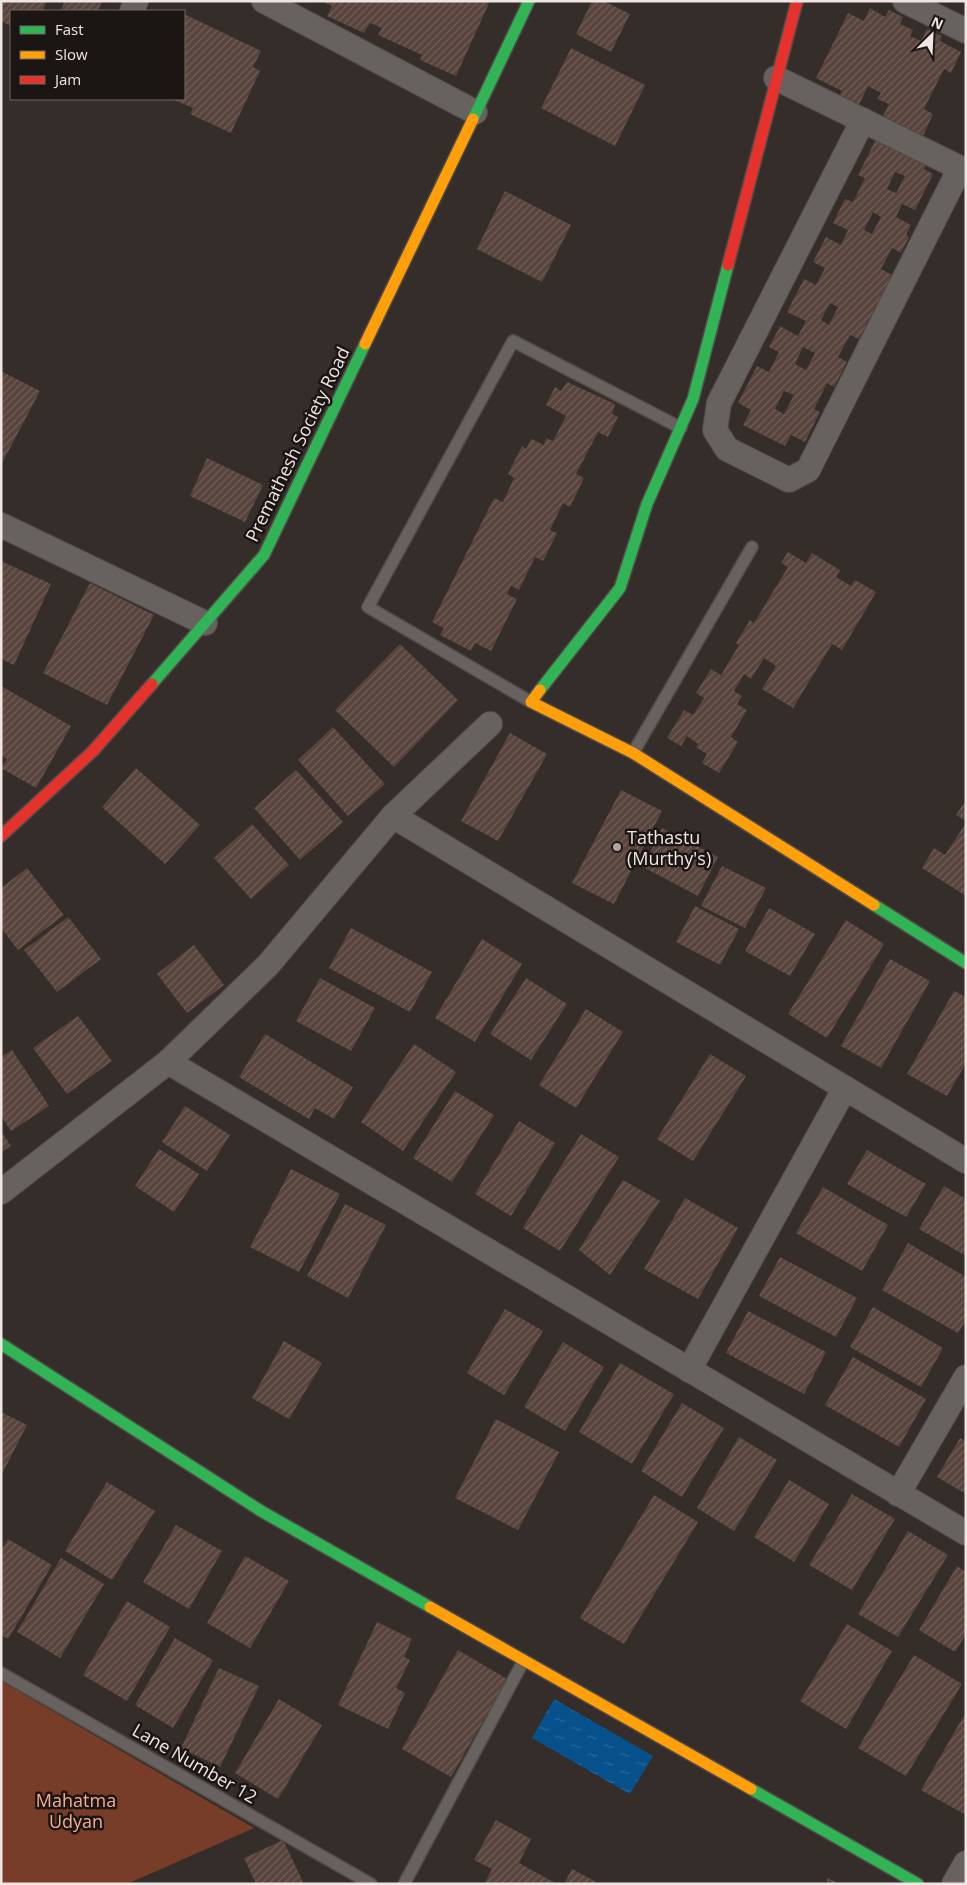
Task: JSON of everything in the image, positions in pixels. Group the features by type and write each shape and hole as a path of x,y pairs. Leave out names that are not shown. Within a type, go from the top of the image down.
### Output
{"street":[{"path":"264,1 475,112"},
{"name":"Premathesh Society Road","path":"1,836 93,750 264,555 529,1"},
{"path":"797,1 693,399 647,504 620,588 531,702 633,752 966,963"},
{"path":"905,1 966,31"},
{"path":"776,78 864,120 963,161 808,470 789,480 727,449 715,430 719,403 864,120"},
{"path":"1,525 205,623"},
{"path":"1,1192 168,1062 268,965 393,816 490,724"},
{"path":"393,816 966,1161"},
{"path":"168,1062 966,1533"},
{"path":"690,1370 845,1088"},
{"path":"1,1344 261,1511 918,1884"},
{"path":"898,1494 966,1377"},
{"path":"954,1884 966,1863"}],"lane":[{"path":"531,702 368,607 512,341 681,428"},
{"path":"633,752 752,547"},
{"path":"404,1884 524,1660"},
{"name":"Lane Number 12","path":"1,1673 371,1884"}],"green space":[{"name":"Mahatma Udyan","path":"1,1681 254,1828 127,1884 1,1884"}],"water":[{"path":"554,1699 653,1756 630,1794 532,1738"}],"building":[{"path":"1,1 47,1 43,9 46,10 10,10 10,26 1,21"},
{"path":"65,1 102,1 98,10 60,10"},
{"path":"326,1 490,1 456,76 420,60 422,55 378,35 382,28 370,23 364,33 327,16 332,6 326,3"},
{"path":"592,1 604,1 630,14 611,52 576,34"},
{"path":"870,8 885,17 889,10 903,17 900,24 913,30 910,36 921,41 927,29 942,36 940,41 961,52 951,73 944,69 924,109 933,114 923,136 883,116 889,104 877,99 881,93 868,86 858,107 838,98 842,91 816,78 848,13 864,21"},
{"path":"185,14 261,51 253,67 260,71 231,133 190,114 193,108 174,100 185,100"},
{"path":"571,48 645,85 615,146 541,108"},
{"path":"878,135 928,160 924,169 933,174 915,210 902,204 896,217 911,225 906,235 909,237 901,253 892,248 881,269 892,275 859,339 850,335 838,357 847,362 834,387 827,383 814,409 820,412 805,442 791,435 785,446 743,425 751,410 738,403 757,366 769,372 779,352 769,347 780,326 798,336 806,321 787,312 804,279 816,285 825,268 813,262 826,237 841,245 848,230 833,223 845,199 853,202 865,178 858,175","holes":["895,172 905,176 896,193 887,189","873,212 881,217 872,234 864,230","830,303 838,307 829,325 821,320","803,347 815,353 806,370 795,364","784,391 794,395 784,414 775,409"]},
{"path":"505,191 571,225 542,282 477,249"},
{"path":"1,371 40,391 1,465"},
{"path":"567,382 615,404 612,414 618,417 608,437 598,432 576,474 584,478 570,507 563,503 550,530 557,533 543,561 535,557 519,590 511,586 507,594 517,599 491,651 475,643 471,651 440,635 444,628 432,622 494,498 503,502 514,478 508,474 522,446 526,449 531,439 544,445 546,438 553,441 566,416 546,405 555,387 561,391"},
{"path":"207,458 263,485 245,522 190,496"},
{"path":"788,552 806,563 812,553 840,570 836,577 851,586 855,580 876,592 842,650 832,644 793,708 762,689 776,666 764,658 751,679 744,674 734,691 742,696 737,704 747,710 731,737 738,742 719,773 702,763 707,754 696,747 698,744 687,736 681,746 667,738 684,710 693,715 704,698 696,693 711,669 721,675 739,645 736,643 750,620 754,623 788,567 781,563"},
{"path":"1,561 51,584 14,665 1,659"},
{"path":"90,583 154,615 107,705 43,673"},
{"path":"400,644 458,700 394,767 335,710"},
{"path":"1,686 71,726 36,788 1,768 7,759 1,755"},
{"path":"333,727 385,784 348,816 298,760"},
{"path":"510,733 547,754 498,841 461,821"},
{"path":"136,768 200,825 165,864 102,807"},
{"path":"296,770 343,822 300,860 254,808"},
{"name":"Tathastu (Murthy's)","path":"621,790 662,811 614,904 572,883"},
{"path":"966,800 966,821 956,815"},
{"path":"966,823 966,896 922,868 934,848 945,855"},
{"path":"252,824 289,865 251,899 214,858"},
{"path":"662,828 718,857 698,896 643,867"},
{"path":"722,866 766,888 745,928 701,906"},
{"path":"27,868 64,915 18,950 1,928 1,888"},
{"path":"695,906 739,929 720,965 676,942"},
{"path":"769,908 815,934 790,976 745,951"},
{"path":"68,917 101,959 57,992 24,950"},
{"path":"846,920 884,944 827,1038 788,1014"},
{"path":"351,928 432,972 410,1012 329,968"},
{"path":"482,939 522,964 475,1042 435,1018"},
{"path":"194,945 224,985 187,1013 157,974"},
{"path":"890,959 930,981 881,1068 841,1046"},
{"path":"320,978 375,1008 351,1051 296,1021"},
{"path":"526,978 567,1004 531,1060 490,1034"},
{"path":"954,991 966,997 966,1063 947,1096 907,1074"},
{"path":"586,1009 623,1032 576,1108 539,1085"},
{"path":"78,1016 112,1061 67,1094 33,1048"},
{"path":"265,1034 353,1087 334,1119 315,1108 309,1119 239,1077"},
{"path":"414,1044 456,1072 403,1151 361,1122"},
{"path":"12,1050 49,1106 11,1131 1,1116 1,1057"},
{"path":"710,1054 746,1076 693,1161 657,1139"},
{"path":"455,1091 494,1115 452,1182 413,1158"},
{"path":"185,1106 230,1135 207,1171 162,1142"},
{"path":"519,1121 555,1143 511,1216 475,1194"},
{"path":"1,1131 11,1146 1,1152"},
{"path":"581,1134 619,1157 560,1251 523,1228"},
{"path":"159,1149 199,1174 174,1212 135,1186"},
{"path":"867,1150 926,1184 906,1217 847,1184"},
{"path":"291,1169 340,1194 299,1272 250,1247"},
{"path":"623,1180 660,1201 610,1275 579,1250"},
{"path":"944,1186 966,1199 966,1256 919,1229"},
{"path":"823,1187 888,1225 862,1271 796,1233"},
{"path":"685,1198 738,1228 698,1299 644,1269"},
{"path":"345,1204 386,1225 348,1298 307,1276"},
{"path":"908,1243 966,1277 966,1320 958,1333 882,1290"},
{"path":"780,1257 857,1298 836,1337 759,1296"},
{"path":"873,1307 943,1348 921,1387 850,1347"},
{"path":"505,1309 543,1331 504,1395 467,1373"},
{"path":"748,1311 826,1352 804,1394 726,1353"},
{"path":"284,1341 322,1363 289,1419 252,1398"},
{"path":"563,1342 604,1367 565,1431 524,1407"},
{"path":"853,1357 926,1399 899,1447 825,1405"},
{"path":"620,1363 674,1394 632,1464 579,1432"},
{"path":"682,1403 724,1428 682,1497 641,1471"},
{"path":"1,1412 27,1425 1,1476"},
{"path":"496,1419 559,1452 518,1530 455,1498"},
{"path":"739,1437 777,1460 734,1531 697,1508"},
{"path":"960,1438 966,1441 966,1494 937,1477"},
{"path":"789,1480 829,1504 794,1562 754,1537"},
{"path":"107,1482 155,1511 112,1580 65,1551"},
{"path":"852,1494 895,1519 852,1590 809,1565"},
{"path":"654,1495 698,1522 624,1644 580,1618"},
{"path":"176,1525 222,1551 189,1609 143,1582"},
{"path":"908,1531 948,1555 898,1637 858,1614"},
{"path":"8,1539 52,1565 8,1639 1,1635 1,1551"},
{"path":"245,1556 289,1581 250,1648 207,1623"},
{"path":"61,1558 104,1584 60,1658 17,1632"},
{"path":"957,1566 966,1572 966,1634 955,1652 919,1630"},
{"path":"127,1601 170,1627 127,1701 83,1675"},
{"path":"377,1622 412,1639 404,1657 410,1660 396,1688 405,1693 388,1729 338,1705"},
{"path":"847,1624 892,1651 846,1729 800,1701"},
{"path":"175,1638 213,1660 173,1728 135,1705"},
{"path":"458,1650 507,1679 451,1777 402,1749"},
{"path":"914,1655 962,1684 906,1776 858,1748"},
{"path":"219,1668 259,1686 220,1767 181,1748"},
{"path":"279,1699 322,1725 278,1799 235,1773"},
{"path":"966,1712 966,1815 921,1790"},
{"path":"496,1820 531,1839 519,1863 557,1884 484,1884 492,1869 474,1860"},
{"path":"283,1840 304,1884 256,1884 244,1858"},
{"path":"572,1869 600,1884 564,1884"},
{"path":"828,1878 840,1884 826,1884"}],"traffic: fast":[{"path":"473,119 529,1"},
{"path":"540,690 620,588 647,504 693,399 728,265"},
{"path":"152,684 264,555 365,344"},
{"path":"874,905 966,963"},
{"path":"1,1344 261,1511 430,1607"},
{"path":"751,1789 918,1884"}],"traffic: slow":[{"path":"365,344 473,119"},
{"path":"540,690 531,702 633,753 874,905"},
{"path":"430,1607 751,1789"}],"traffic: jam":[{"path":"728,265 797,1"},
{"path":"1,836 93,751 152,684"}],"place":[{"name":"Tathastu (Murthy's)","path":"617,847"}]}
